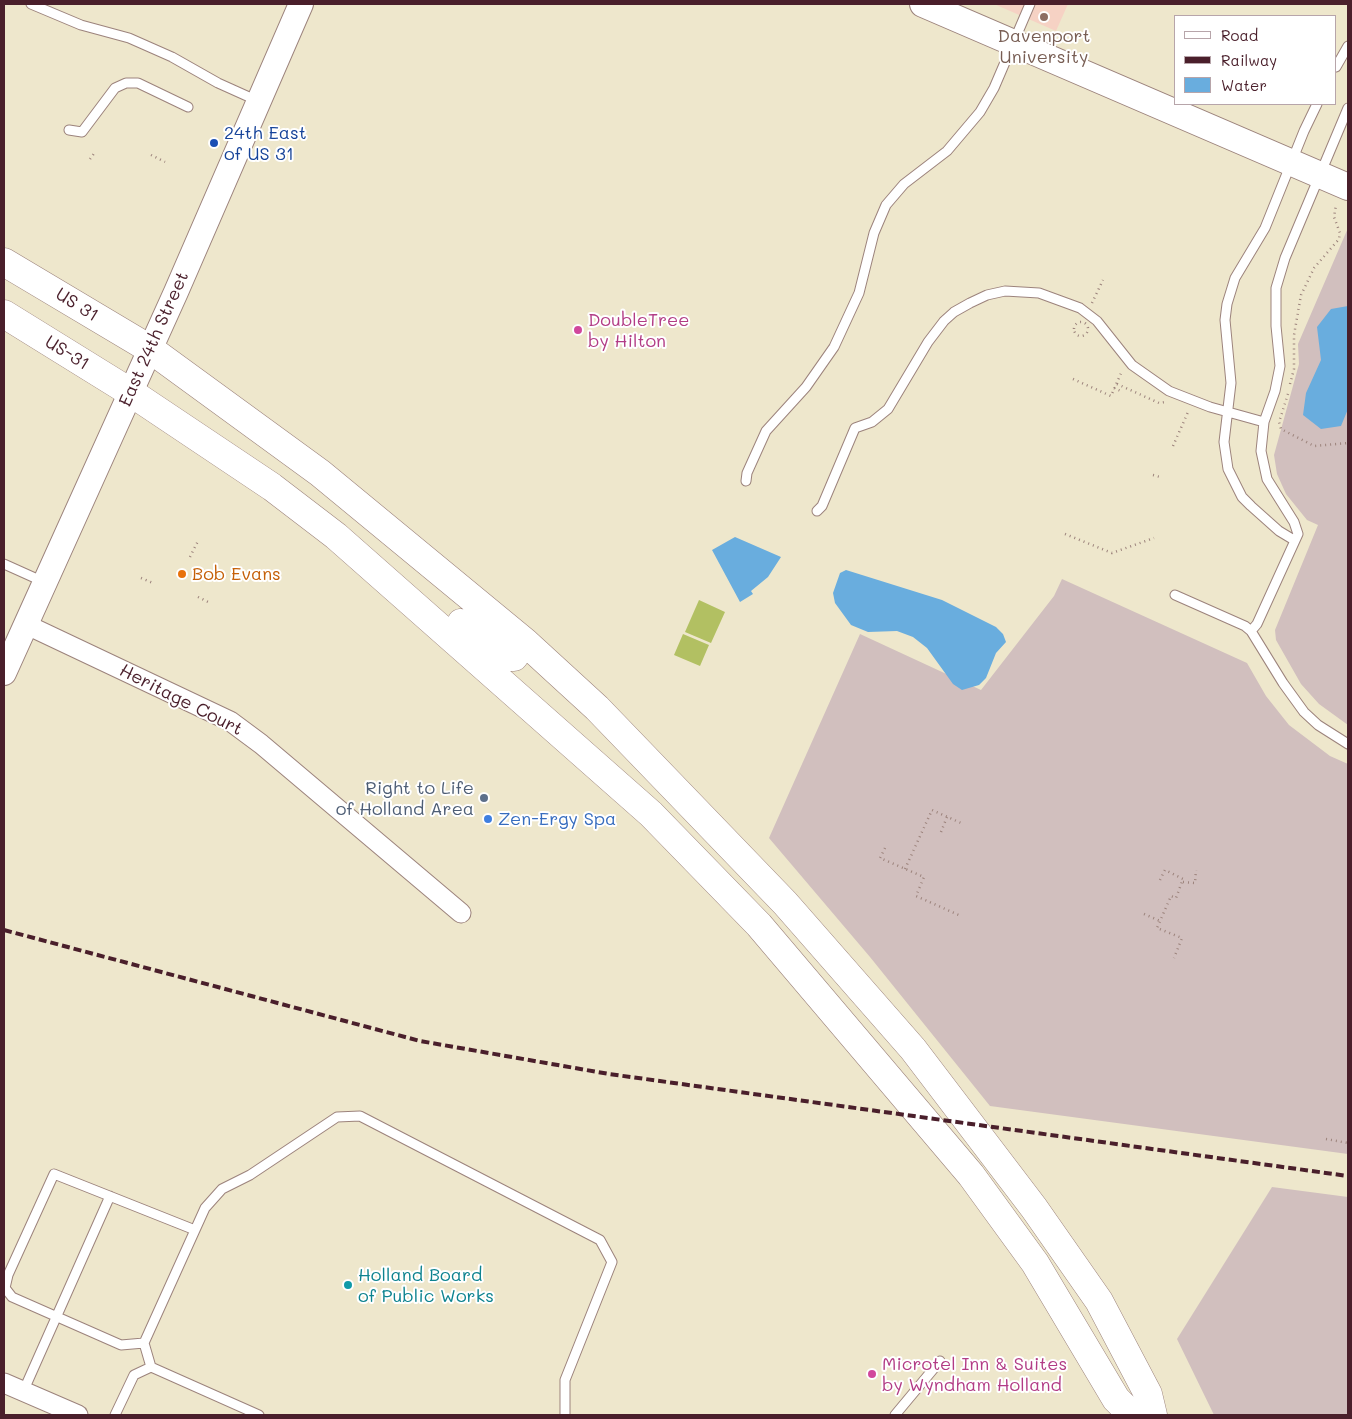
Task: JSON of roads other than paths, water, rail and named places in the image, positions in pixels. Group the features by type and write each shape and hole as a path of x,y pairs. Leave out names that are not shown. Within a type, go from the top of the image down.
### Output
{"highway":[{"name":"US 31","path":"4,262 150,349 320,473 524,642 596,708 785,902 913,1049 1034,1208 1099,1301 1148,1394 1153,1415"},
{"name":"US-31","path":"4,314 130,392 272,487 336,536 650,814 759,925 971,1175 1035,1263 1116,1399 1132,1415"},
{"path":"336,536 360,542 504,657 514,657 524,642"}],"main road":[{"path":"922,4 1319,175 1343,195"}],"street":[{"name":"East 24th Street","path":"4,673 150,349 301,4"},
{"name":"Heritage Court","path":"25,624 230,721 261,744 461,913"},
{"path":"4,1384 78,1415"}],"lane":[{"path":"31,4 81,25 128,38 191,67 218,83 259,101"},
{"path":"746,481 766,431 806,387 834,347 858,293 874,233 886,206 904,184 936,161 971,125 994,88 1030,4"},
{"path":"1337,65 1348,46"},
{"path":"69,130 82,132 115,88 126,83 138,83 188,106"},
{"path":"1296,537 1257,513 1242,497 1235,484 1225,452 1230,383 1225,320 1231,289 1242,264 1265,228 1317,105"},
{"path":"1296,537 1266,479 1261,451 1264,422 1275,391 1280,366 1275,307 1280,272 1348,108"},
{"path":"817,511 822,506 855,428 872,422 888,408 928,342 944,321 954,312 987,295 1005,291 1039,293 1080,308 1097,321 1132,364 1150,379 1170,391 1228,412 1264,422"},
{"path":"1252,631 1257,624 1296,537"},
{"path":"4,564 44,582"},
{"path":"1175,596 1245,626 1252,631 1282,683 1304,712 1318,725 1348,744"},
{"path":"151,1367 144,1343 205,1208 222,1189 250,1175 337,1116 360,1116 600,1240 612,1262 565,1380 565,1415"},
{"path":"144,1343 121,1346 12,1297 5,1288 12,1267 54,1174 195,1230"},
{"path":"23,1392 110,1196"},
{"path":"896,1415 940,1361"},
{"path":"115,1415 134,1375 151,1367 259,1415"}],"water":[{"path":"1348,306 1348,409 1341,426 1321,429 1303,415 1306,393 1321,360 1317,327 1331,309"},
{"path":"735,537 781,557 768,577 751,591 753,594 740,602 712,550"},
{"path":"846,570 942,600 996,627 1003,634 1006,642 996,653 986,678 979,685 962,690 953,684 927,648 913,637 897,631 868,632 851,625 835,603 833,593 840,573"}],"railway":[{"path":"4,930 420,1041 609,1074 1348,1176"}],"place":[{"name":"Davenport University","path":"1044,17"},
{"name":"24th East of US 31","path":"214,143"},
{"name":"DoubleTree by Hilton","path":"578,330"},
{"name":"Bob Evans","path":"182,574"},
{"name":"Right to Life of Holland Area","path":"484,798"},
{"name":"Zen-Ergy Spa","path":"488,819"},
{"name":"Holland Board of Public Works","path":"348,1285"},
{"name":"Microtel Inn & Suites by Wyndham Holland","path":"872,1374"}]}
